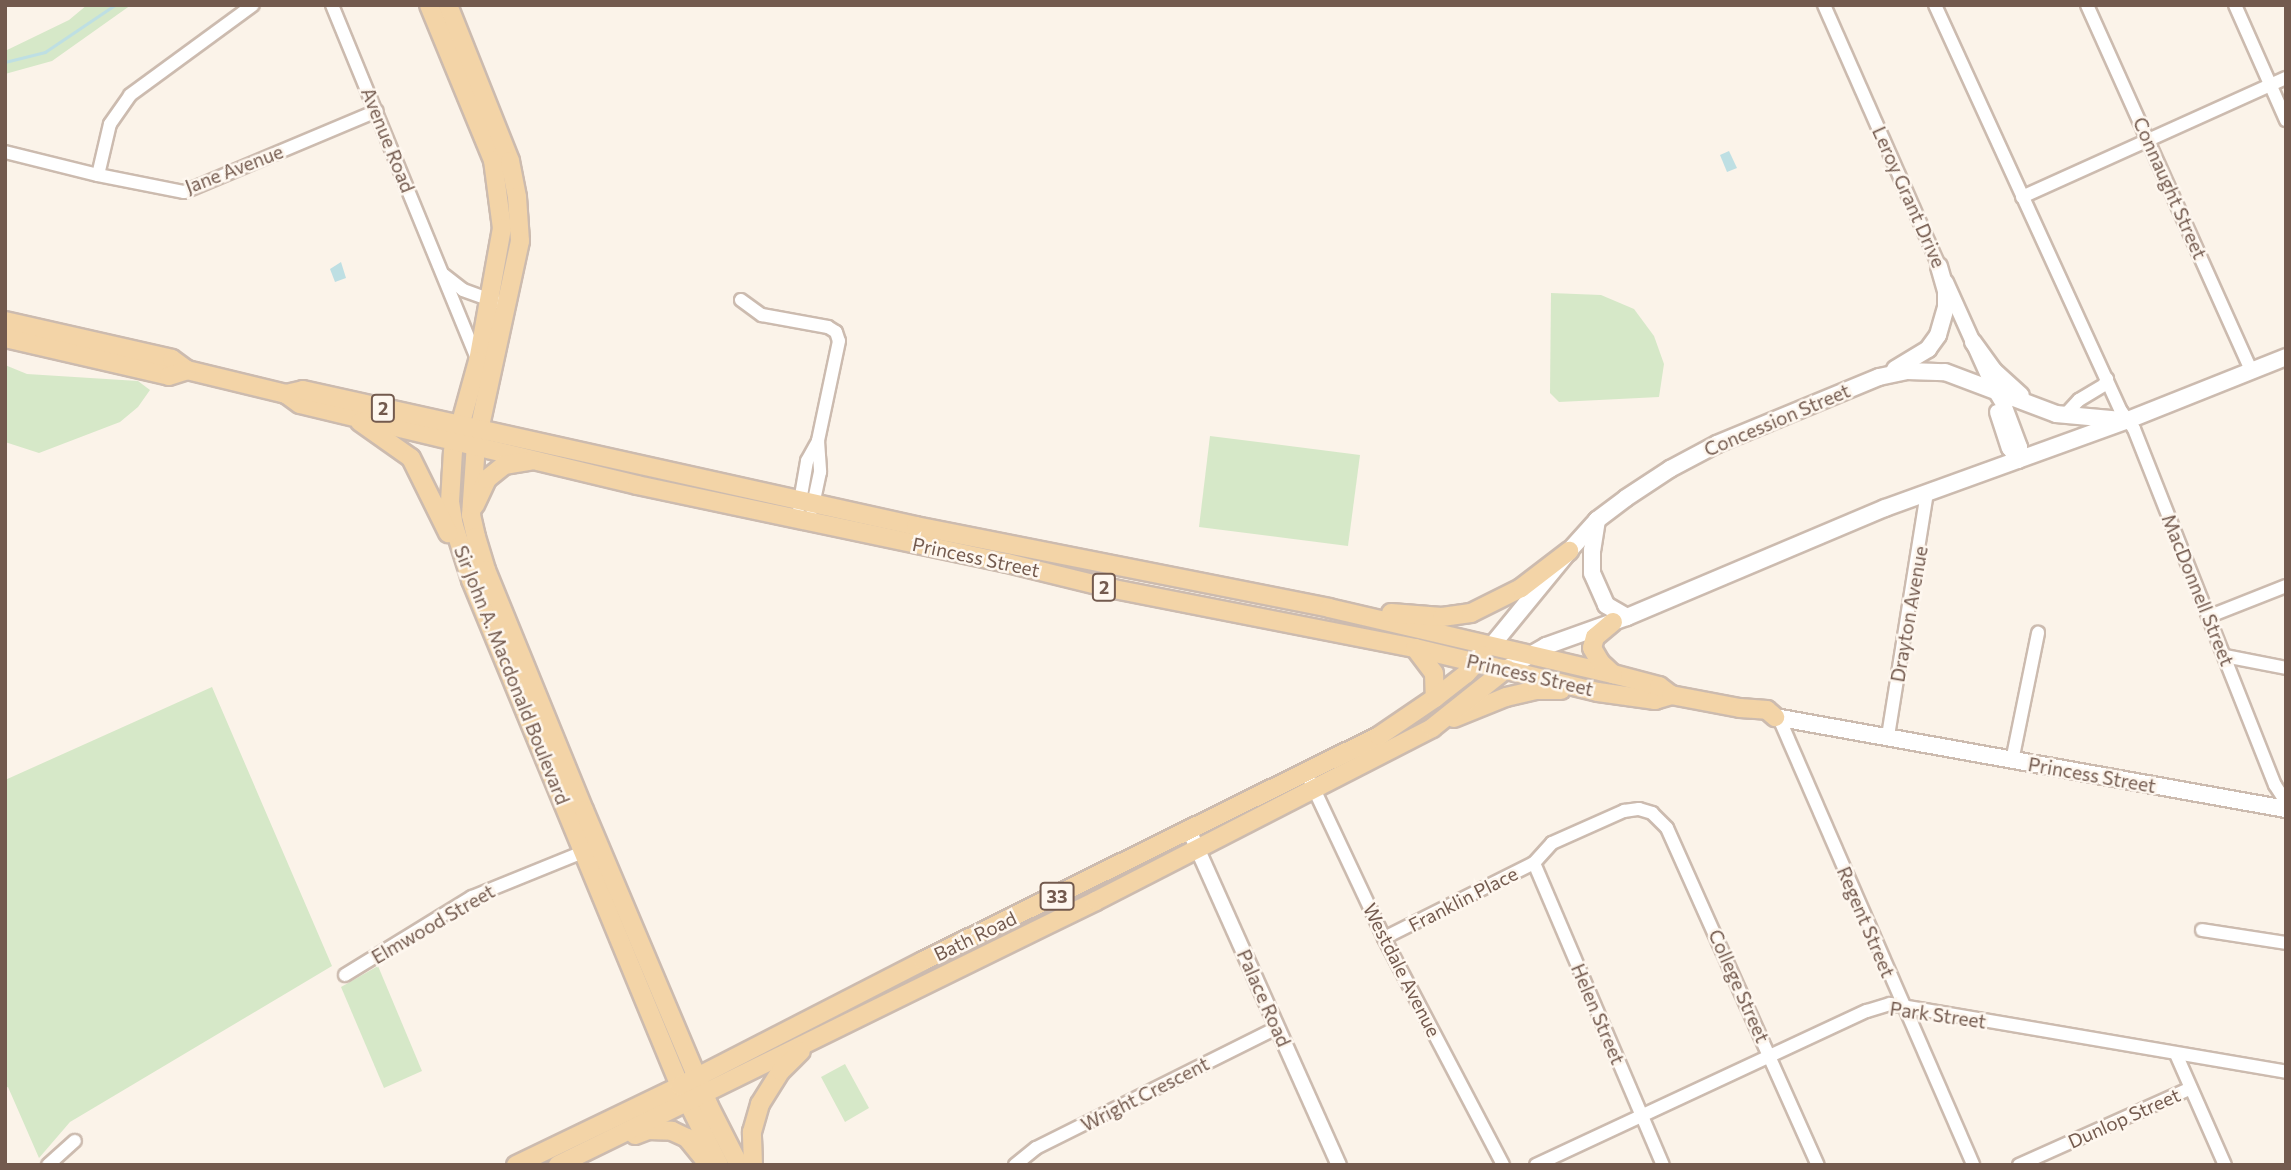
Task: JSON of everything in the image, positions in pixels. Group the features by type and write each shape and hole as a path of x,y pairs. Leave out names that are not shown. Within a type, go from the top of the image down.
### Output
{"main road":[{"name":"Sir John A. Macdonald Boulevard","path":"429,5 493,160 502,228 498,303 478,436 471,515 486,570 683,1094 719,1165"},
{"name":"Sir John A. Macdonald Boulevard","path":"448,5 510,161 517,197 520,241 478,361 458,433 450,470 450,502 471,580 739,1165"},
{"path":"1879,377 1921,353 1938,335 1945,307 1945,290 1939,266"},
{"name":"Princess Street","path":"5,321 169,376 187,370 286,394 300,404 478,436 805,511 1114,589 1415,648 1598,692 1655,700 1671,695"},
{"name":"Princess Street","path":"5,338 77,347"},
{"path":"1973,342 1994,371 2040,409"},
{"name":"Concession Street","path":"1506,669 1531,653 1927,492 2128,420 2286,357"},
{"name":"Concession Street","path":"1493,644 1597,520 1670,469 1717,444 1879,377 1930,369 1959,375 2040,409 2064,416 2128,420"},
{"name":"Princess Street","path":"286,394 303,390 458,433"},
{"path":"348,414 411,458 471,580"},
{"name":"Princess Street","path":"478,436 541,460 637,485 805,511 1329,608 1493,644 1659,686 1671,695 1740,708 1748,716 1777,717 2286,809"},
{"path":"471,515 487,479 504,465 541,460"},
{"path":"1597,520 1592,550 1592,573 1606,605 1620,619 1595,637 1592,648 1600,662 1613,674"},
{"path":"1329,608 1458,616 1521,589 1569,551"},
{"name":"Bath Road","path":"516,1165 811,1041 1198,848 1310,780 1436,698 1493,644"},
{"path":"1415,648 1434,673 1436,698"},
{"name":"Bath Road","path":"701,1086 923,961 1189,830 1432,728 1506,669"},
{"path":"1432,728 1488,704 1537,690 1598,692"},
{"path":"753,1165 752,1132 760,1104 781,1071 811,1041"},
{"name":"Bath Road","path":"558,1165 683,1094"},
{"path":"592,1148 649,1130 672,1131 687,1138 709,1165"}],"street":[{"path":"98,175 110,124 130,95 253,5"},
{"name":"Avenue Road","path":"332,5 478,361"},
{"name":"Leroy Grant Drive","path":"1824,5 1994,390 2009,449 2018,461"},
{"name":"MacDonnell Street","path":"1936,5 2022,197 2128,420 2210,616 2275,785 2286,802"},
{"name":"Connaught Street","path":"2087,5 2252,372"},
{"path":"2235,5 2286,120"},
{"path":"2022,197 2286,78"},
{"name":"Jane Avenue","path":"5,152 98,175 184,192 377,111"},
{"path":"444,275 463,290 498,303"},
{"path":"741,300 762,315 828,327 836,332 839,341 818,441 820,472 805,511"},
{"path":"2064,416 2079,400 2104,385 2107,379"},
{"name":"Drayton Avenue","path":"1888,737 1927,492"},
{"path":"2210,616 2286,586"},
{"path":"2012,761 2038,633"},
{"path":"2225,656 2286,668"},
{"name":"Regent Street","path":"1777,717 1973,1165"},
{"name":"Westdale Avenue","path":"1310,780 1384,938 1503,1165"},
{"name":"Franklin Place","path":"1384,938 1534,863 1552,843 1631,809 1652,813"},
{"name":"College Street","path":"1652,813 1667,828 1818,1165"},
{"name":"Palace Road","path":"1189,830 1339,1165"},
{"name":"Elmwood Street","path":"345,975 472,897 592,848"},
{"name":"Helen Street","path":"1534,863 1662,1165"},
{"path":"2202,930 2286,943"},
{"name":"Park Street","path":"1536,1165 1867,1011 1891,1004 2286,1072"},
{"name":"Wright Crescent","path":"1015,1165 1036,1148 1277,1028"},
{"path":"2176,1054 2225,1165"},
{"name":"Dunlop Street","path":"2019,1165 2191,1088"},
{"path":"48,1165 75,1141"}],"green space":[{"path":"87,5 131,5 52,61 5,74 5,51 69,20"},
{"path":"1551,293 1601,295 1634,309 1654,336 1664,364 1659,397 1559,402 1550,393"},
{"path":"5,365 27,374 138,381 150,390 138,407 120,422 39,453 5,442"},
{"path":"1210,436 1360,455 1348,546 1199,527"},
{"path":"212,687 332,966 70,1122 39,1158 8,1087 5,1088 5,780"},
{"path":"378,966 422,1071 384,1088 341,987"},
{"path":"845,1064 869,1108 845,1122 821,1077"}],"water":[{"path":"1729,151 1737,168 1727,172 1720,155"},
{"path":"341,262 346,278 335,282 330,269"}],"waterway":[{"path":"5,62 45,52 115,5"}]}
